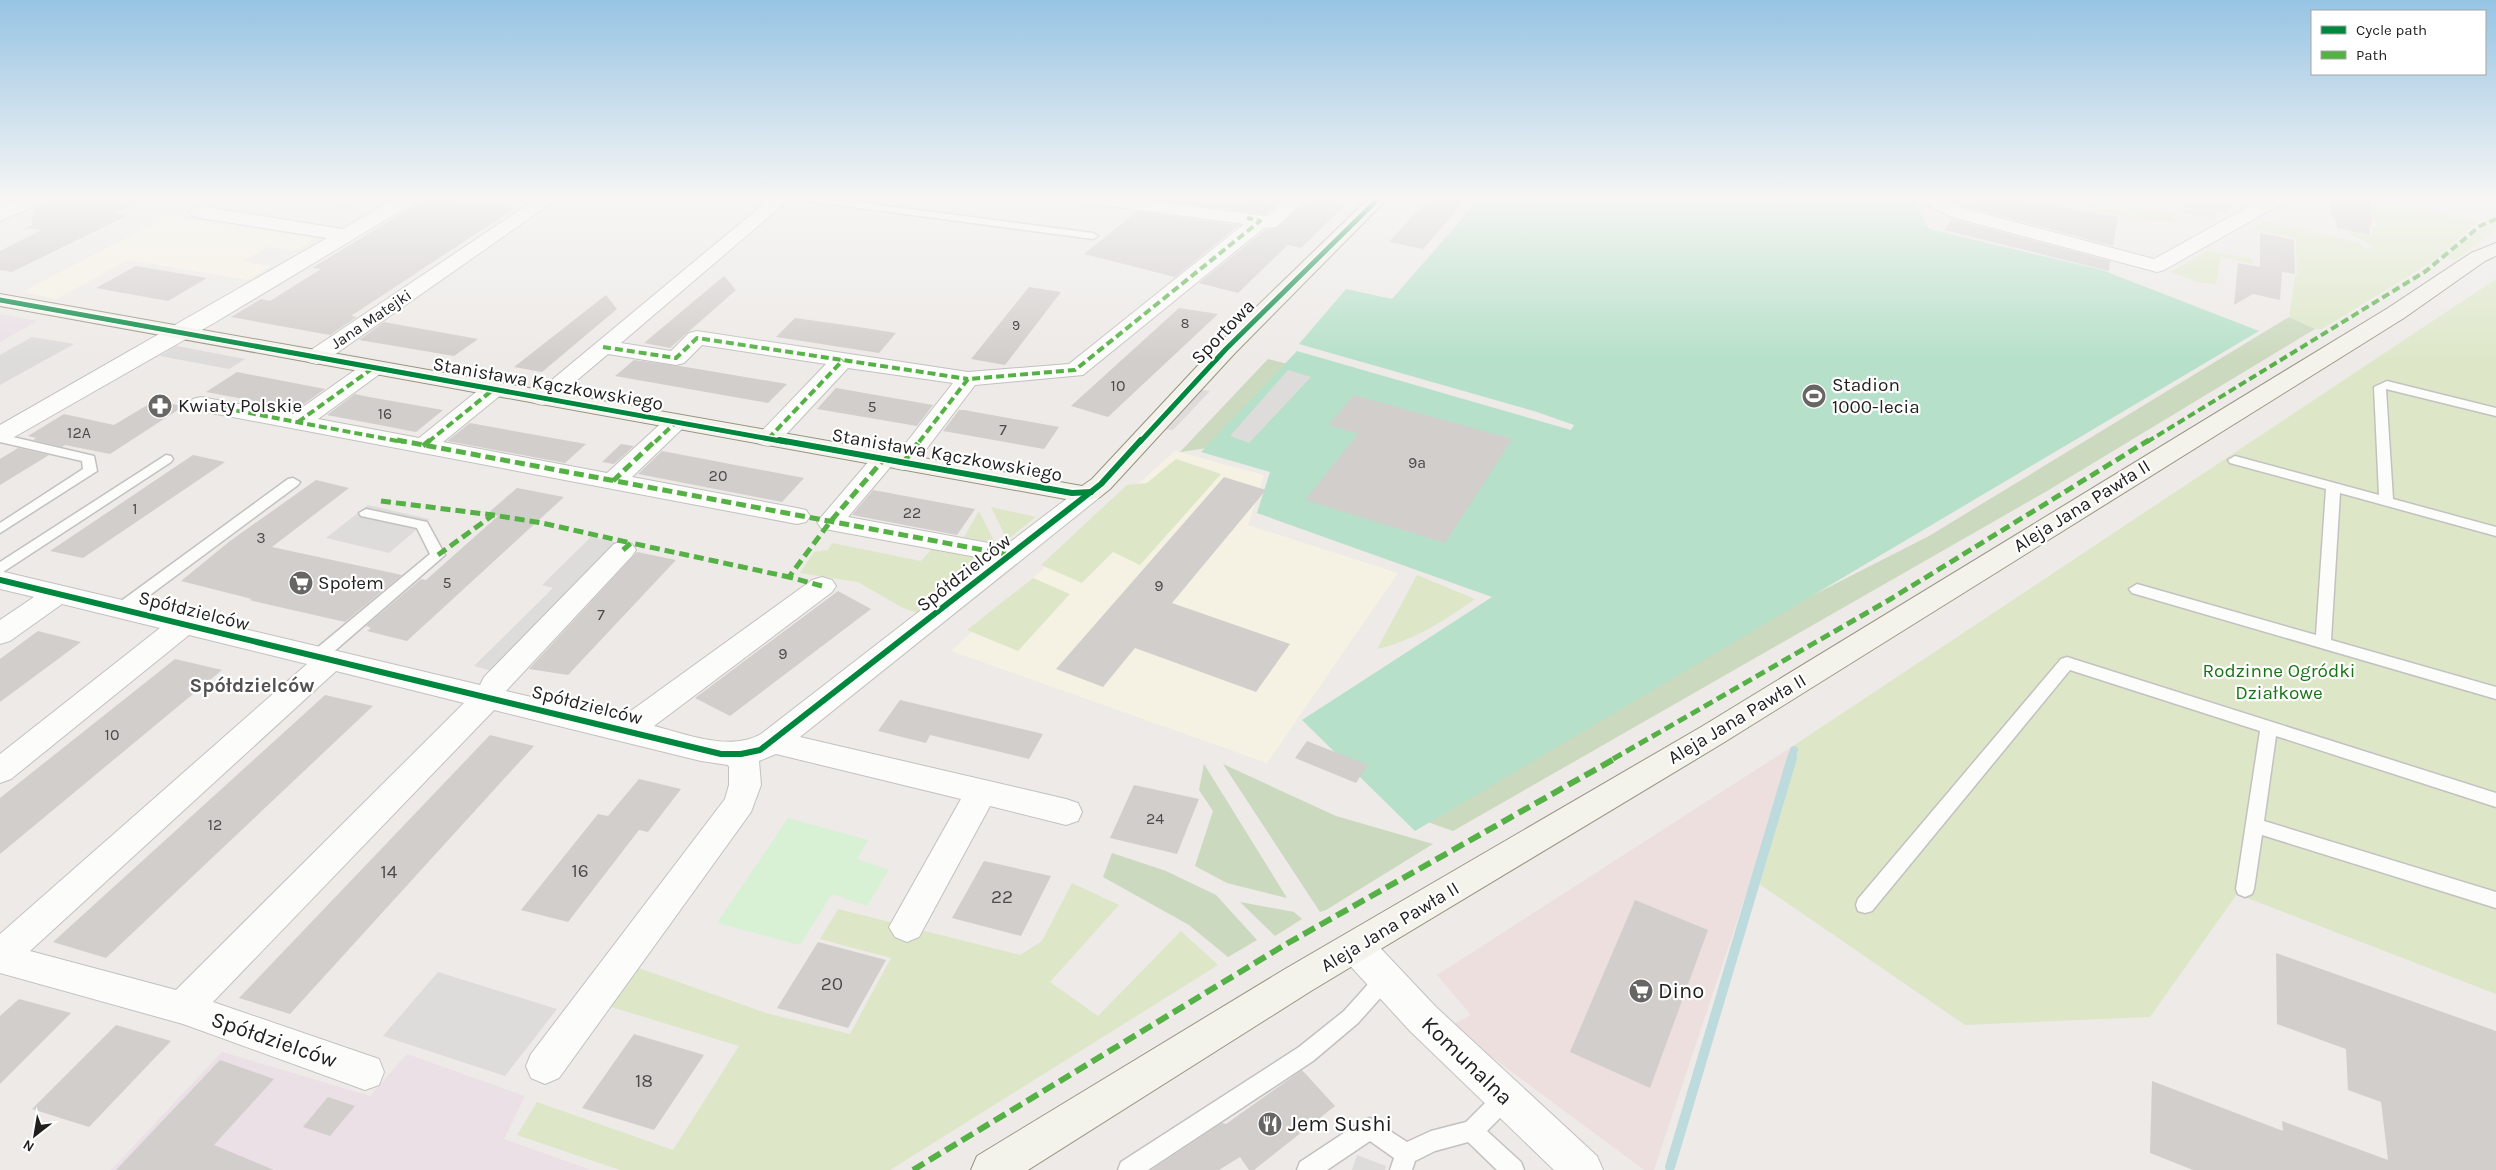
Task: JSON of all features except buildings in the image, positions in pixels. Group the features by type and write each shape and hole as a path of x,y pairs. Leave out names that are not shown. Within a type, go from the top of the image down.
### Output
{"main road":[{"name":"Sportowa","path":"1091,492 1113,472 1226,349 1324,252"},
{"name":"Aleja Jana Pawła II","path":"991,1170 1356,947 1712,735 2396,313 2487,253"},
{"name":"Stanisława Kączkowskiego","path":"0,300 1072,493 1091,492"}],"street":[{"path":"0,437 318,252"},
{"name":"Jana Matejki","path":"316,357 470,252"},
{"path":"542,398 717,252"},
{"path":"604,347 676,358 697,338 968,379 1075,370 1216,252"},
{"path":"2103,252 2157,266 2182,252"},
{"path":"768,439 843,360"},
{"path":"298,422 374,368"},
{"path":"968,379 894,461 830,522 1010,556"},
{"path":"423,446 494,389"},
{"path":"201,404 797,516"},
{"path":"613,481 676,422"},
{"name":"Spółdzielców","path":"757,748 1010,556 1091,492"},
{"name":"Spółdzielców","path":"183,1008 489,696 495,684 623,550"},
{"name":"Spółdzielców","path":"0,580 122,608 182,625 489,696 721,754 757,748 981,792 1066,812"},
{"name":"Spółdzielców","path":"627,730 822,586"},
{"path":"0,634 58,594"},
{"name":"Spółdzielców","path":"0,770 182,625"},
{"name":"Spółdzielców","path":"0,957 324,658"},
{"path":"545,1066 740,804 747,782 746,766 757,748"},
{"path":"906,927 981,792"},
{"name":"Komunalna","path":"1356,947 1423,1019 1505,1098 1584,1170"},
{"name":"Spółdzielców","path":"0,957 183,1008 365,1072"}],"lane":[{"path":"2386,501 2380,388 2387,385 2496,412"},
{"path":"0,437 89,459 90,471 0,529"},
{"path":"0,569 166,458"},
{"path":"2235,460 2496,532"},
{"path":"122,608 292,482"},
{"path":"2323,643 2333,486"},
{"path":"324,658 438,555 422,526 366,513"},
{"path":"2137,589 2496,694"},
{"path":"1865,905 2067,663 2496,800"},
{"path":"2245,889 2253,825 2269,728"},
{"path":"2253,825 2496,900"},
{"path":"1129,1170 1306,1054 1351,1018 1385,979"},
{"path":"1308,1170 1370,1128 1404,1162 1431,1141 1472,1131 1505,1098"},
{"path":"1472,1131 1513,1170"}],"shaded area":[{"path":"100,252 260,252 242,261 271,266 248,280 128,260 56,299 22,292"},
{"path":"0,314 37,321 0,342"},
{"path":"32,337 74,344 0,385 0,355"},
{"path":"176,346 245,359 229,369 160,356"},
{"path":"1288,370 1311,377 1249,443 1230,436"},
{"path":"1193,388 1210,391 1173,430 1154,429"},
{"path":"1175,451 1264,475 1248,525 1398,573 1267,763 951,651"},
{"path":"368,505 429,519 389,553 326,538"},
{"path":"591,537 619,543 492,671 474,666 553,588 542,585"},
{"path":"1796,744 1654,1170 1644,1170 1450,1026 1471,1015 1437,975"},
{"path":"438,972 557,1009 505,1076 383,1036"},
{"path":"222,1052 370,1096 407,1054 525,1096 504,1139 591,1170 111,1170"},
{"path":"1357,1155 1386,1166 1385,1170 1352,1170"}],"green space":[{"name":"Stadion 1000-lecia","path":"1433,252 2024,252 2102,270 2259,331 1415,831 1302,720 1492,597 1257,513 1270,472 1201,452 1297,351 1571,430 1574,425 1537,412 1299,344 1346,289 1392,299"},
{"path":"2206,252 2249,258 2254,261 2252,264 2221,257 2216,284 2197,282 2171,272"},
{"path":"2296,252 2445,252 2438,258 2322,329 2315,329 2289,317 2295,276 2297,275"},
{"path":"2452,252 2467,252 2456,260 2444,258"},
{"name":"Rodzinne Ogródki Działkowe","path":"2496,279 2496,994 2237,894 2150,1017 1965,1025 1752,879 1796,744"},
{"path":"2289,317 2315,329 2047,491 1453,831 1428,822 1780,612 1929,536"},
{"path":"1268,359 1292,365 1221,446 1180,452"},
{"path":"1176,459 1221,474 1140,565 1113,552 1082,583 1041,565 1127,485 1147,483"},
{"path":"991,507 1036,517 1007,540"},
{"path":"979,511 995,543 964,537"},
{"path":"832,543 921,561 932,549 981,555 986,560 918,613 903,608 858,582 800,573 814,552 828,550"},
{"path":"1417,575 1475,599 1441,622 1416,635 1390,646 1377,649"},
{"path":"1033,578 1070,594 1018,651 967,630"},
{"path":"1204,764 1287,898 1227,883 1195,866 1213,811 1199,790"},
{"path":"1223,764 1336,816 1433,844 1320,912"},
{"path":"788,818 868,840 857,859 889,870 867,906 832,894 800,945 717,923"},
{"path":"1112,853 1166,871 1216,895 1257,940 1228,957 1189,925 1103,877"},
{"path":"1072,883 1119,905 1050,982 1098,1016 1181,931 1218,965 890,1170 620,1170 517,1135 537,1102 673,1150 739,1046 608,1006 636,967 766,1013 850,1034 891,958 820,939 838,909 1020,955 1042,941"},
{"path":"1240,902 1294,912 1302,919 1275,936"}],"waterway":[{"path":"1791,759 1794,750"},
{"path":"1670,1167 1792,758"}],"marked path":[{"path":"903,463 968,379 1075,370 1222,252"},
{"path":"913,1170 1288,943 1670,727 1889,600 2426,271 2449,252"},
{"path":"603,347 676,358 697,338 968,379"},
{"path":"768,439 843,360"},
{"path":"298,422 373,368"},
{"path":"423,446 494,389"},
{"path":"201,404 1010,555"},
{"path":"613,481 676,422"},
{"path":"822,586 789,577 830,522 884,459"},
{"path":"381,501 493,515"},
{"path":"438,555 493,515 542,523 631,543"},
{"path":"623,550 631,543 789,577"}],"cycle path":[{"path":"0,580 721,754 741,754 760,750 1101,484 1226,349 1325,252"},
{"path":"0,300 1042,488 1072,493 1091,492"}],"place":[{"name":"Stadion 1000-lecia","path":"1814,396"},
{"name":"Kwiaty Polskie","path":"160,406"},
{"name":"Społem","path":"301,583"},
{"name":"Dino","path":"1641,991"},
{"name":"Jem Sushi","path":"1270,1124"}],"district":[{"name":"Spółdzielców","path":"252,685"}]}
